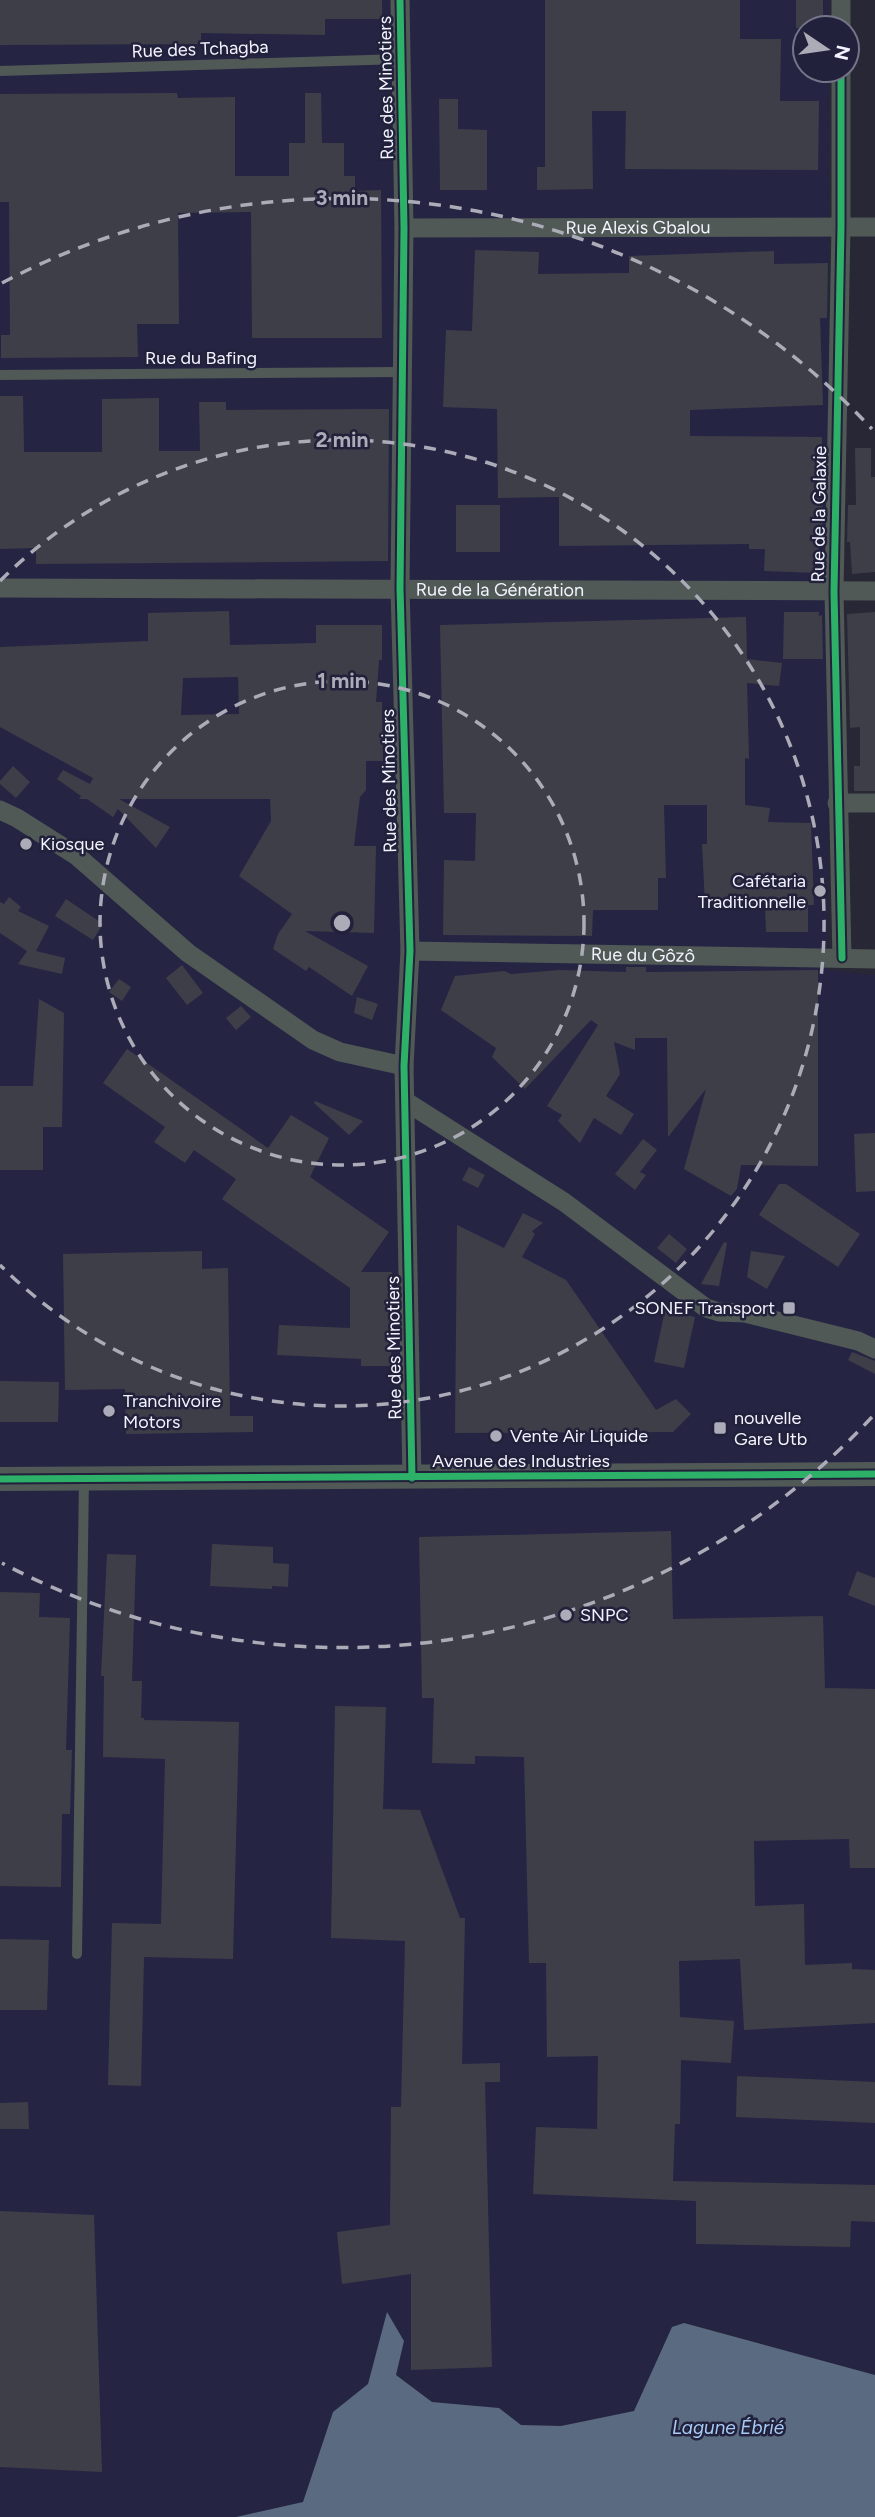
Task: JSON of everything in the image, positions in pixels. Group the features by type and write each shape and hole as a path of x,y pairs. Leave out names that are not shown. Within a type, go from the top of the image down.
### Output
{"street":[{"name":"Rue des Minotiers","path":"400,0 404,228 400,588 410,951 404,1066 412,1478"},
{"name":"Rue de la Galaxie","path":"841,84 834,592 842,958"},
{"name":"Rue Alexis Gbalou","path":"404,228 875,227"},
{"name":"Rue de la Génération","path":"0,588 875,591"},
{"path":"837,803 875,803"},
{"path":"0,810 77,856 188,953 286,1023 313,1040 340,1052 404,1066"},
{"name":"Rue du Gôzô","path":"410,951 875,959"},
{"path":"405,1101 564,1202 706,1308 719,1312 745,1313 858,1341 875,1349"},
{"name":"Avenue des Industries","path":"0,1479 875,1474"}],"lane":[{"name":"Rue des Tchagba","path":"0,71 401,59"},
{"name":"Rue du Bafing","path":"0,375 402,372"},
{"path":"77,1954 84,1479"}],"shaded area":[{"path":"0,0 829,0 829,14 791,14 791,84 829,84 828,970 875,975 875,2375 694,2325 672,2327 634,2411 561,2426 521,2425 499,2408 432,2402 396,2374 404,2341 387,2313 368,2385 333,2412 303,2502 236,2517 0,2517"}],"water":[{"name":"Lagune Ébrié","path":"387,2312 404,2341 396,2375 432,2402 499,2408 521,2425 561,2426 634,2411 672,2327 684,2323 875,2375 875,2517 236,2517 303,2502 333,2412 368,2384"}],"building":[{"path":"0,0 382,0 382,19 325,19 325,35 201,33 201,44 0,45"},
{"path":"545,0 740,0 740,39 781,39 780,101 819,101 818,170 625,169 626,111 592,111 593,189 537,190 537,167 545,167"},
{"path":"796,0 823,0 823,14 796,14"},
{"path":"177,93 178,98 235,97 235,176 289,176 289,143 305,143 305,93 321,93 322,143 344,143 344,176 355,176 355,191 381,190 382,338 252,338 251,212 178,213 179,324 137,324 138,357 1,358 1,335 10,335 9,202 0,202 0,94"},
{"path":"439,99 458,99 458,129 487,130 487,190 440,190"},
{"path":"475,250 539,252 538,274 629,273 629,256 774,251 774,264 828,263 827,318 820,318 823,405 690,410 690,436 822,437 823,541 819,541 818,573 764,571 765,549 749,549 749,544 559,546 559,497 498,498 497,409 443,407 446,330 472,331"},
{"path":"0,396 23,396 24,452 102,452 102,399 159,398 159,451 200,451 199,402 226,402 226,410 389,409 388,561 36,564 36,548 0,549"},
{"path":"855,448 871,448 871,477 875,477 875,572 852,574 850,542 847,542 848,505 856,505"},
{"path":"456,505 500,505 500,552 456,552"},
{"path":"229,611 230,645 316,643 316,625 382,625 382,660 379,660 376,702 382,702 383,761 366,761 366,790 360,797 354,846 376,846 374,933 305,931 368,966 352,996 309,967 306,971 273,949 278,934 292,914 239,876 271,821 270,799 119,799 170,827 156,848 118,809 113,817 87,799 79,799 81,796 57,779 63,770 90,784 93,778 0,727 0,647 148,641 148,613","holes":["238,677 239,714 181,715 183,678"]},
{"path":"784,612 819,612 819,616 822,615 823,659 783,659"},
{"path":"875,612 875,791 854,791 854,766 860,766 860,727 850,728 847,614"},
{"path":"746,617 747,659 782,663 779,686 747,683 749,759 745,758 745,805 770,808 768,822 811,823 814,905 808,905 808,932 766,932 765,907 749,907 748,902 705,904 702,844 707,844 707,805 664,805 666,878 658,878 658,910 593,910 592,936 443,935 444,860 475,861 476,813 444,813 440,625"},
{"path":"13,766 30,782 16,798 0,784"},
{"path":"9,897 21,907 18,911 49,926 36,951 65,958 62,974 18,964 27,951 0,933 0,902 4,904"},
{"path":"66,899 103,924 93,940 55,916"},
{"path":"182,965 203,993 187,1005 166,978"},
{"path":"626,967 646,967 646,972 818,970 818,1166 741,1165 737,1189 731,1196 684,1169 706,1089 668,1137 667,1038 635,1038 635,1050 614,1042 620,1074 606,1096 634,1114 621,1135 594,1118 580,1143 558,1121 562,1115 547,1106 598,1025 591,1020 525,1089 492,1057 496,1048 441,1010 455,976 504,971 511,974 559,970 626,972"},
{"path":"119,979 131,987 122,1001 109,992"},
{"path":"357,997 378,1004 372,1020 354,1013"},
{"path":"39,999 64,1013 62,1127 43,1127 43,1170 0,1170 0,1086 33,1086"},
{"path":"241,1006 251,1017 236,1030 226,1018"},
{"path":"127,1049 268,1148 291,1115 329,1138 310,1177 389,1232 361,1272 392,1272 391,1366 361,1366 361,1359 277,1355 279,1325 350,1328 350,1288 222,1199 236,1179 194,1150 185,1163 154,1142 165,1127 103,1083"},
{"path":"315,1101 363,1121 349,1135 314,1103"},
{"path":"875,1133 875,1191 856,1192 854,1134"},
{"path":"643,1139 657,1150 640,1172 646,1175 635,1190 615,1174"},
{"path":"469,1167 485,1175 478,1188 462,1180"},
{"path":"779,1184 786,1184 860,1234 838,1267 759,1215"},
{"path":"523,1213 543,1223 532,1231 535,1234 522,1257 566,1280 656,1410 676,1399 691,1414 673,1432 455,1433 457,1225 504,1248"},
{"path":"669,1234 687,1249 676,1263 657,1248"},
{"path":"724,1242 727,1243 719,1286 701,1284"},
{"path":"202,1251 202,1269 228,1268 230,1416 253,1416 253,1432 126,1434 125,1389 65,1390 63,1254"},
{"path":"751,1251 785,1256 767,1289 747,1277"},
{"path":"665,1310 695,1317 684,1368 654,1362"},
{"path":"852,1352 875,1361 875,1374 848,1360"},
{"path":"0,1381 59,1382 58,1422 0,1422"},
{"path":"671,1531 673,1619 823,1616 825,1688 875,1689 875,1868 850,1868 849,1839 754,1841 755,1906 804,1904 805,1965 852,1963 852,1969 875,1970 875,2023 744,2030 740,1959 679,1961 680,2017 734,2021 731,2063 681,2060 680,2124 675,2124 673,2181 875,2185 875,2222 851,2221 850,2247 696,2244 696,2201 533,2194 536,2127 597,2129 598,2056 547,2057 546,1963 529,1963 524,1757 475,1756 475,1764 432,1763 434,1698 422,1698 419,1537"},
{"path":"212,1544 273,1547 273,1563 289,1564 288,1587 272,1586 272,1589 210,1586"},
{"path":"107,1554 136,1555 132,1681 142,1681 141,1718 239,1722 233,1959 144,1957 141,2086 108,2085 112,1923 161,1924 165,1759 103,1757 104,1676 101,1676"},
{"path":"857,1571 875,1578 875,1606 848,1595"},
{"path":"0,1592 40,1593 39,1617 70,1618 66,1750 72,1750 70,1814 62,1814 61,1887 0,1886"},
{"path":"335,1706 386,1707 383,1809 420,1810 460,1918 465,1918 462,2064 500,2063 500,2082 485,2082 492,2367 411,2370 411,2274 342,2284 337,2232 390,2225 391,2107 401,2107 405,1941 331,1938"},
{"path":"0,1939 49,1940 47,2010 0,2010"},
{"path":"737,2076 875,2082 875,2123 736,2117"},
{"path":"28,2102 29,2129 0,2129 0,2103"},
{"path":"0,2211 94,2215 102,2472 0,2467"}],"cycle path":[{"path":"400,0 404,228 400,588 410,951 404,1066 412,1478"},
{"path":"841,84 834,592 842,958"},
{"path":"0,1479 875,1474"}],"place":[{"name":"Kiosque","path":"26,844"},
{"name":"Cafétaria Traditionnelle","path":"820,891"},
{"name":"SONEF Transport","path":"789,1308"},
{"name":"Tranchivoire Motors","path":"109,1411"},
{"name":"nouvelle Gare Utb","path":"720,1428"},
{"name":"Vente Air Liquide","path":"496,1436"},
{"name":"SNPC","path":"566,1615"}]}
